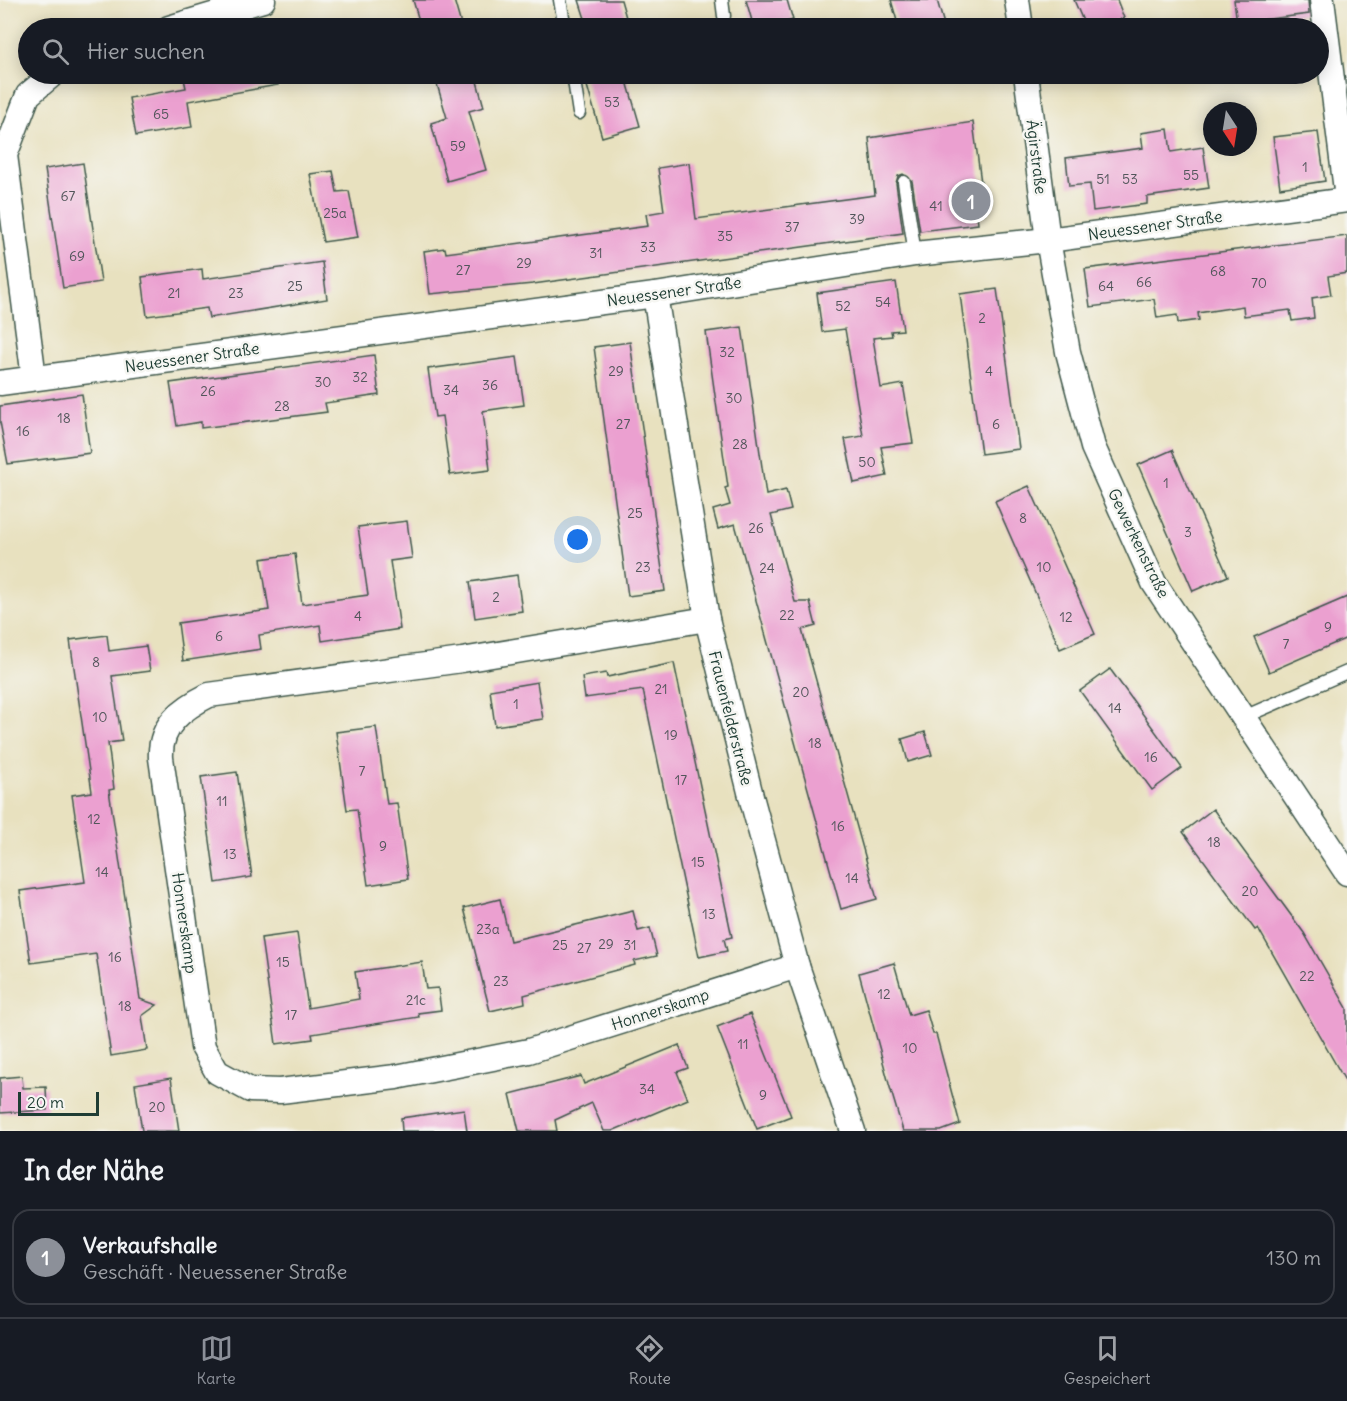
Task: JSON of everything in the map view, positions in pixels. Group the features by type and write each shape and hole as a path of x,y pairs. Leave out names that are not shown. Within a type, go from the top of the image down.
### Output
{"street":[{"path":"194,18 227,5 263,0"},
{"path":"1017,0 1020,18"},
{"path":"1322,0 1324,18"},
{"path":"1329,56 1347,199"},
{"path":"34,378 3,154 28,95 41,84"},
{"name":"Ägirstraße","path":"1027,84 1048,240"},
{"name":"Neuessener Straße","path":"0,383 655,295 915,254 1048,240 1347,199"},
{"name":"Gewerkenstraße","path":"1048,240 1068,352 1093,447 1154,583 1347,873"},
{"name":"Frauenfelderstraße","path":"655,295 707,619 752,800 797,966 853,1131"},
{"name":"Honnerskamp","path":"707,619 462,660 209,695 183,708 171,724 160,751 203,1047 217,1072 250,1090 280,1091 396,1077 529,1051 797,966"}],"lane":[{"path":"560,0 563,18"},
{"path":"722,0 724,16"},
{"path":"575,84 579,113"},
{"path":"904,182 915,254"},
{"path":"1244,717 1347,672"}],"building":[{"path":"413,0 454,0 459,18 418,18"},
{"path":"579,0 621,0 626,18 585,18"},
{"path":"746,0 787,0 792,18 751,18"},
{"path":"891,0 937,0 942,18 896,18"},
{"path":"1074,0 1117,0 1124,18 1082,18"},
{"path":"1234,0 1308,0 1309,14 1277,18 1236,18"},
{"path":"185,84 278,85 188,101 192,127 136,136 129,98 186,88"},
{"path":"437,84 478,84 484,107 469,111 486,170 447,181 431,123 447,118"},
{"path":"586,84 628,84 640,126 602,137"},
{"path":"973,122 985,213 977,215 978,224 920,231 912,181 903,174 898,176 896,183 903,233 533,284 430,294 424,251 445,248 446,253 648,226 646,214 664,211 658,168 689,163 696,219 875,195 869,138"},
{"path":"1168,129 1171,152 1203,147 1209,188 1147,197 1147,204 1093,211 1090,184 1069,186 1066,158 1143,148 1141,133"},
{"path":"1318,132 1325,181 1280,188 1273,137"},
{"path":"83,163 101,282 63,288 45,169"},
{"path":"333,171 337,192 349,191 358,237 323,242 310,174"},
{"path":"1347,236 1347,273 1328,276 1331,295 1312,298 1314,318 1292,321 1290,310 1244,316 1243,306 1198,313 1199,320 1178,323 1177,315 1157,318 1154,299 1090,307 1085,269"},
{"path":"322,262 327,299 209,318 207,308 147,316 142,277 202,269 203,279"},
{"path":"896,282 903,330 891,331 892,336 873,338 881,388 903,384 913,443 881,447 887,476 854,483 845,439 863,436 845,329 822,332 817,293"},
{"path":"997,289 1019,449 981,454 960,294"},
{"path":"742,327 766,495 786,490 791,510 771,515 795,602 810,602 816,626 802,630 877,899 841,909 735,524 718,529 713,510 730,505 725,488 728,487 706,332"},
{"path":"630,342 665,591 628,596 594,347"},
{"path":"374,355 379,395 325,403 327,412 201,428 201,422 177,426 170,383"},
{"path":"517,357 524,405 483,411 490,470 450,475 442,416 435,417 428,369"},
{"path":"82,394 90,453 8,464 0,422 0,406"},
{"path":"1172,450 1228,576 1193,591 1138,465"},
{"path":"1029,486 1095,634 1060,649 995,501"},
{"path":"407,521 412,558 390,561 400,629 322,641 320,625 259,635 261,649 183,661 178,623 269,610 261,559 295,554 302,604 368,595 358,527"},
{"path":"517,575 522,611 475,618 470,582"},
{"path":"1347,597 1347,638 1269,672 1254,637"},
{"path":"107,635 109,651 146,646 150,671 112,676 122,741 108,743 114,789 109,790 140,999 157,1005 142,1016 147,1050 111,1056 96,954 31,963 20,891 85,882 72,795 92,792 70,640"},
{"path":"674,663 732,937 724,939 727,951 699,957 643,690 585,698 582,677 606,673 607,677"},
{"path":"1110,669 1182,768 1152,790 1080,691"},
{"path":"537,682 543,719 495,726 490,690"},
{"path":"376,727 387,804 397,803 408,879 368,885 357,809 347,810 336,732"},
{"path":"925,732 932,755 908,762 902,739"},
{"path":"237,772 252,877 216,883 201,777"},
{"path":"1213,809 1304,933 1347,1008 1347,1084 1258,928 1255,930 1183,832"},
{"path":"500,899 510,941 633,911 638,931 650,928 657,956 634,961 635,965 524,995 525,1003 490,1011 464,908"},
{"path":"297,933 308,1008 359,999 355,972 422,962 426,989 438,988 441,1010 418,1013 419,1017 312,1034 313,1039 276,1044 261,938"},
{"path":"894,963 909,1015 926,1010 933,1034 936,1034 960,1124 941,1131 903,1131 889,1084 859,973"},
{"path":"750,1014 791,1116 757,1129 717,1027"},
{"path":"679,1045 688,1068 677,1072 688,1099 612,1131 604,1131 592,1103 555,1120 557,1131 519,1131 510,1094 581,1076 584,1084"},
{"path":"22,1076 23,1088 46,1087 47,1110 0,1113 0,1078"},
{"path":"171,1078 179,1131 142,1131 135,1084"},
{"path":"464,1109 467,1131 402,1131 401,1118"}],"place":[{"name":"Verkaufshalle","path":"971,201"}]}
